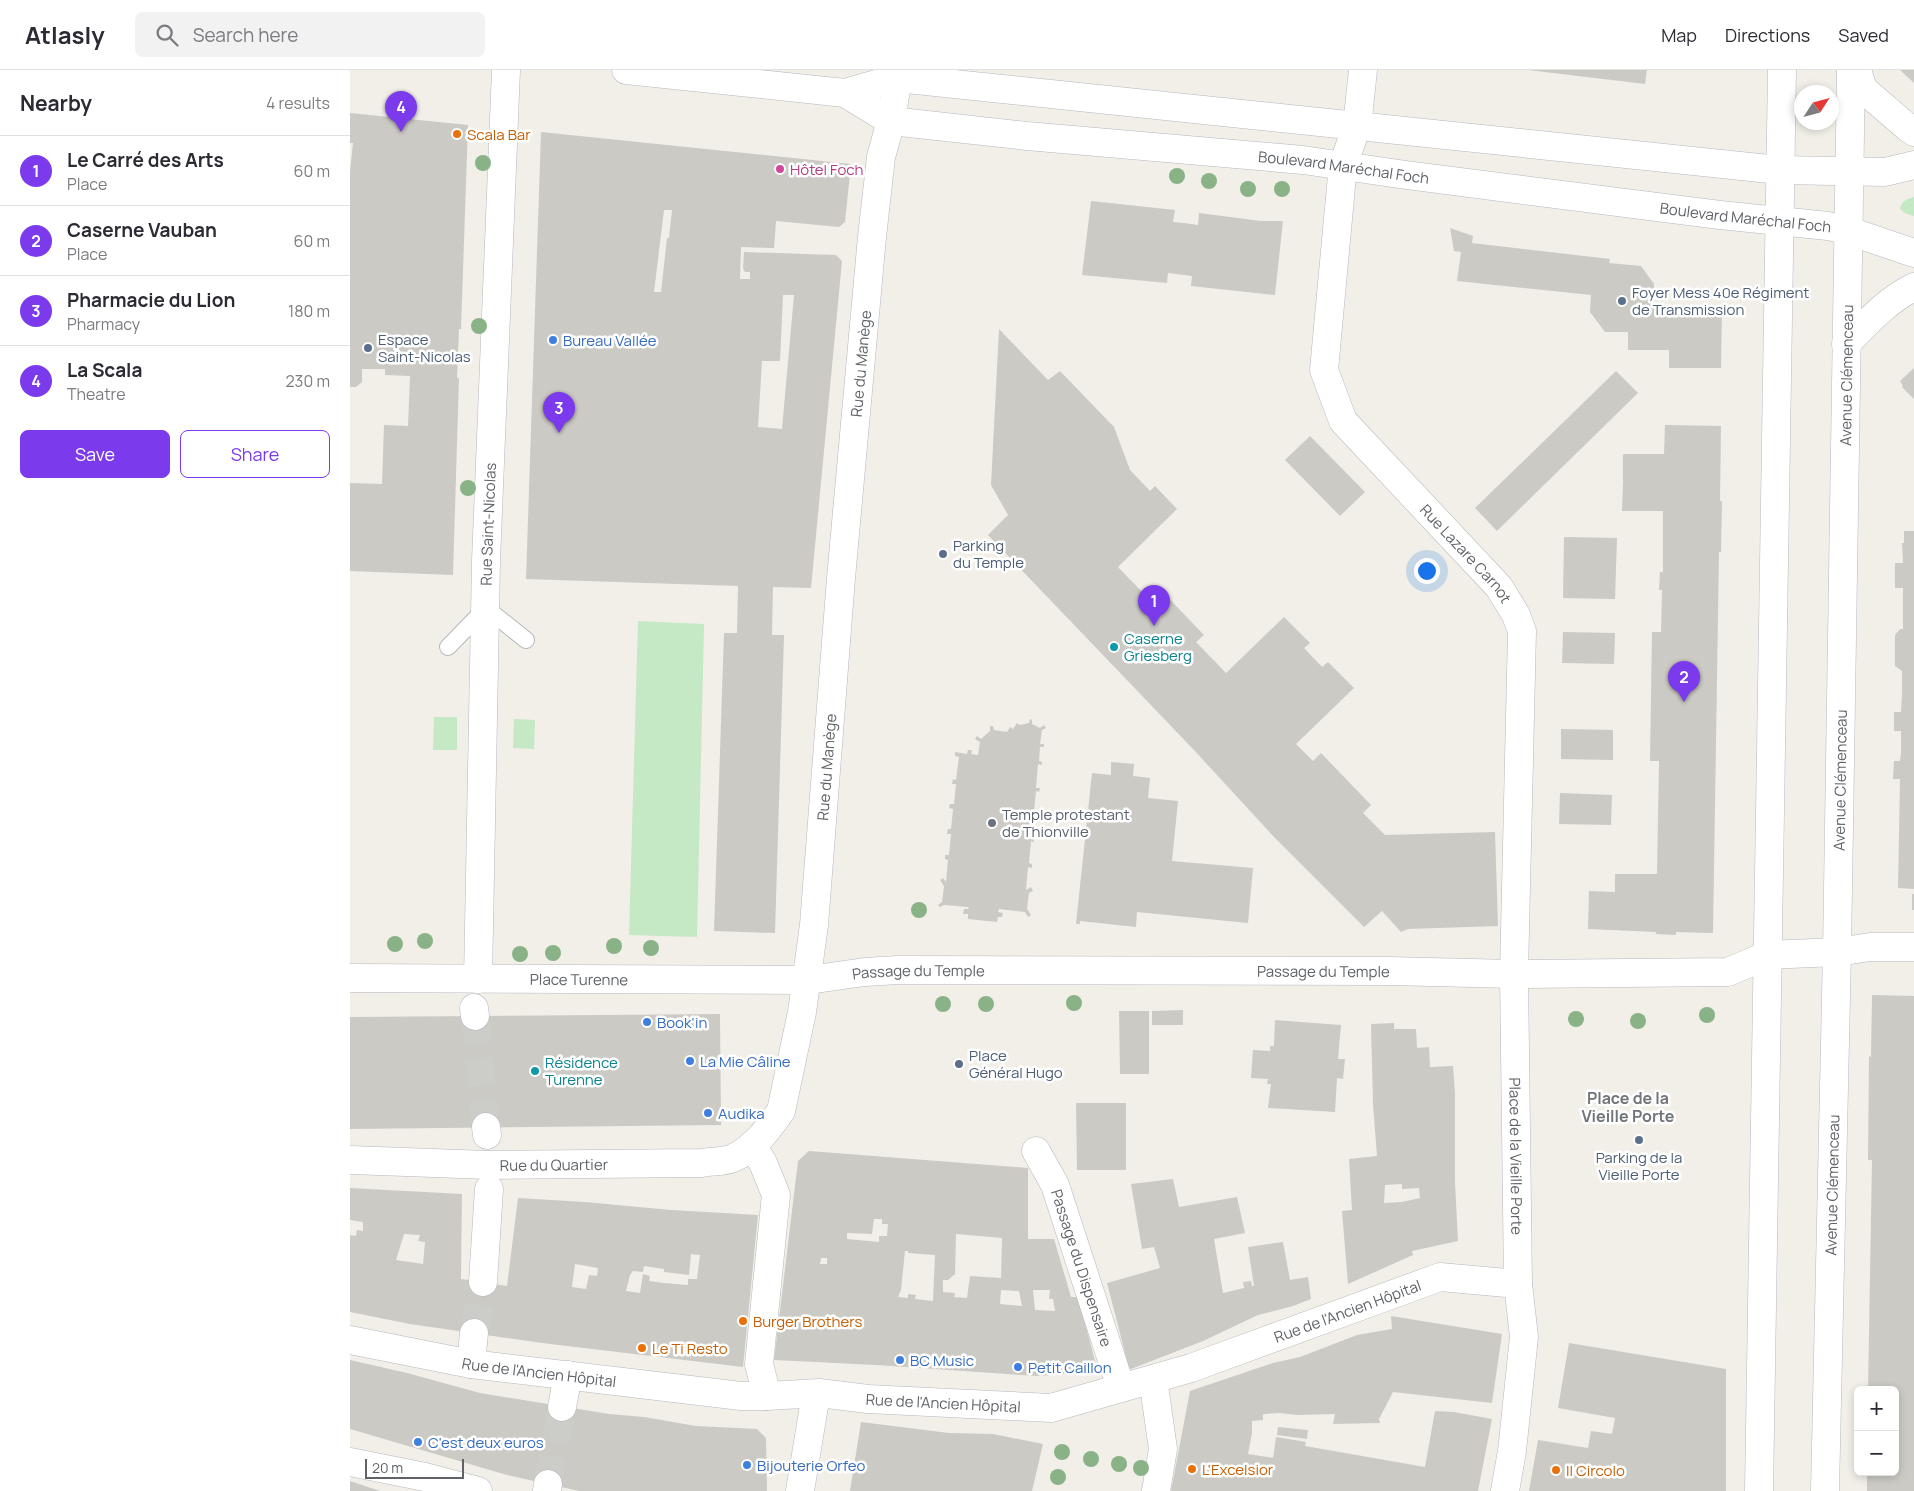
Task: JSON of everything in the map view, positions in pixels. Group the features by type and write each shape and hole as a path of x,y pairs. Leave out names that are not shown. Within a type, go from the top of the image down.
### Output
{"street":[{"name":"Rue Saint-Nicolas","path":"478,979 486,608 506,70"},
{"name":"Boulevard Maréchal Foch","path":"626,70 845,93 891,121 1027,136 1303,160 1416,176 1828,226 1849,231 1914,253"},
{"name":"Rue Lazare Carnot","path":"1364,70 1357,126 1343,165 1324,370 1343,421 1499,587 1516,616 1522,631 1514,974"},
{"path":"1759,1491 1782,70"},
{"name":"Avenue Clémenceau","path":"1825,1491 1837,952 1851,70"},
{"path":"1857,70 1863,89 1914,132"},
{"name":"Boulevard Maréchal Foch","path":"845,93 898,74 1357,126 1780,170 1885,172 1914,165"},
{"name":"Rue du Manège","path":"752,1145 781,1110 808,980 814,925 840,578 871,246 881,157 891,121 898,74"},
{"path":"1846,344 1885,305 1903,292 1914,287"},
{"name":"Passage du Temple","path":"808,980 865,972 898,970 1389,971 1514,974 1728,972 1768,955 1837,952 1870,947 1914,947"},
{"name":"Place de la Vieille Porte","path":"1505,1491 1512,1451 1524,1339 1518,1284 1514,974"},
{"name":"Place Turenne","path":"350,978 808,980"},
{"path":"752,1145 763,1163 776,1195 759,1364 767,1396"},
{"name":"Rue du Quartier","path":"350,1160 488,1165 702,1163 733,1159 752,1145"},
{"name":"Passage du Dispensaire","path":"1036,1151 1055,1185 1120,1388"},
{"path":"483,1282 489,1189"},
{"name":"Rue de l'Ancien Hôpital","path":"350,1340 471,1364 741,1396 816,1394 868,1399 1051,1408 1192,1368 1440,1277 1518,1284"},
{"path":"471,1364 474,1334"},
{"path":"562,1406 568,1375"},
{"path":"1153,1379 1163,1449 1156,1491"},
{"path":"800,1491 816,1394"},
{"path":"350,1462 426,1477 478,1491"}],"lane":[{"path":"448,647 486,608 526,640"}],"green space":[{"path":"1914,197 1914,216 1900,209 1903,202"},
{"path":"638,621 704,624 697,937 629,935"},
{"path":"434,717 457,717 457,750 433,750"},
{"path":"514,719 535,720 534,749 513,748"}],"building":[{"path":"1528,70 1647,70 1645,84"},
{"path":"1900,70 1914,70 1914,83"},
{"path":"350,113 468,125 461,329 459,329 457,378 459,378 453,575 350,571 350,483 382,484 384,425 408,426 410,376 385,375 385,369 362,369 362,382 356,387 350,387 350,171 353,143 350,143"},
{"path":"541,132 851,164 845,222 839,227 776,221 774,248 741,247 740,279 750,279 750,272 745,272 743,268 744,252 836,255 842,261 811,588 773,587 772,635 784,635 775,933 714,931 724,633 737,633 738,586 526,579","holes":["664,210 672,210 669,238 667,238 661,292 654,292","783,295 794,295 782,429 758,427 762,361 780,361"]},
{"path":"1091,201 1175,210 1173,222 1198,225 1199,213 1261,221 1283,221 1275,295 1191,286 1192,276 1168,273 1167,283 1082,275"},
{"name":"Foyer Mess 40e Régiment de Transmission","path":"1450,228 1473,236 1472,243 1610,259 1609,263 1641,266 1654,284 1654,306 1722,308 1721,368 1669,368 1669,350 1628,350 1628,332 1605,332 1590,312 1591,295 1457,281 1461,252 1454,251"},
{"path":"999,329 1048,380 1060,371 1114,427 1130,470 1150,491 1155,486 1177,509 1118,567 1146,596 1157,586 1204,635 1196,642 1226,673 1284,617 1310,643 1304,648 1322,667 1328,662 1354,688 1296,744 1313,761 1321,753 1371,805 1363,813 1385,835 1495,832 1498,926 1408,929 1401,932 1382,911 1364,927 1274,837 1193,749 988,535 1008,515 991,485"},
{"path":"1914,368 1914,399 1902,387 1900,381"},
{"path":"1616,371 1638,393 1497,531 1475,508"},
{"path":"1665,425 1721,426 1720,501 1722,501 1721,552 1719,552 1713,933 1676,932 1676,935 1656,934 1656,932 1588,929 1589,891 1615,892 1615,874 1657,874 1659,761 1650,761 1652,632 1661,632 1662,590 1659,590 1660,572 1663,572 1663,511 1622,511 1623,454 1664,454"},
{"path":"1310,436 1365,492 1340,516 1285,460"},
{"path":"1904,531 1914,531 1914,889 1898,888 1900,779 1893,779 1894,761 1900,761 1901,753 1901,731 1894,731 1894,712 1901,712 1902,692 1902,671 1895,666 1895,635 1900,629 1903,629 1903,588 1895,588 1895,563 1903,563 1902,543 1904,543"},
{"path":"1564,537 1617,538 1615,599 1563,598"},
{"path":"1563,632 1615,633 1614,664 1562,663"},
{"name":"Temple protestant de Thionville","path":"1030,719 1032,724 1040,728 1044,725 1046,728 1042,730 1040,744 1044,744 1044,747 1040,747 1039,761 1042,762 1042,765 1038,764 1036,788 1040,788 1039,792 1036,791 1034,812 1037,813 1037,817 1033,817 1031,838 1034,839 1034,842 1031,841 1029,863 1032,864 1032,868 1028,867 1026,890 1031,887 1033,891 1029,893 1027,909 1031,915 1028,917 1025,912 999,909 998,912 1003,913 1002,917 998,917 997,922 968,919 968,914 963,914 964,909 969,907 944,905 940,907 938,905 942,902 944,886 940,880 943,878 946,882 948,860 945,859 945,855 949,855 951,834 947,834 948,829 951,829 953,809 949,808 950,804 954,804 956,784 952,784 953,779 956,780 959,757 955,756 955,752 967,754 968,750 972,750 971,754 978,755 980,742 975,739 977,736 981,739 990,731 990,726 993,726 994,730 1007,732 1010,727 1013,729 1017,723 1020,725 1029,723"},
{"path":"1561,729 1613,730 1613,760 1561,759"},
{"path":"1111,762 1134,764 1133,776 1150,778 1148,798 1178,801 1172,861 1253,868 1248,923 1137,912 1136,927 1080,921 1080,924 1076,924 1092,773 1111,775"},
{"path":"1560,793 1612,795 1611,825 1559,824"},
{"path":"1912,894 1914,894 1914,910 1912,910"},
{"path":"1872,995 1914,996 1914,1491 1867,1491 1867,1476 1899,1476 1899,1386 1868,1386 1872,1160 1868,1160 1869,1056 1871,1057"},
{"path":"1183,1010 1183,1025 1152,1025 1152,1011"},
{"path":"1119,1011 1149,1011 1149,1074 1120,1074"},
{"name":"Résidence Turenne","path":"720,1014 721,1125 350,1129 350,1017"},
{"path":"1275,1020 1341,1025 1338,1059 1345,1059 1343,1079 1337,1078 1335,1112 1268,1108 1271,1084 1267,1084 1268,1079 1251,1078 1253,1050 1270,1051 1270,1046 1274,1046"},
{"path":"1394,1023 1394,1029 1416,1029 1417,1048 1429,1047 1430,1067 1453,1066 1458,1241 1412,1251 1413,1255 1348,1284 1342,1211 1352,1210 1349,1159 1377,1156 1373,1105 1371,1024","holes":["1402,1184 1402,1189 1419,1188 1420,1198 1384,1203 1385,1185"]},
{"path":"1076,1103 1126,1103 1126,1170 1077,1170"},
{"path":"809,1151 1028,1168 1028,1239 1054,1239 1071,1297 1078,1297 1098,1372 1036,1376 774,1360 798,1161","holes":["874,1219 882,1219 882,1224 888,1224 887,1236 879,1236 879,1242 847,1239 847,1233 872,1234","956,1234 1002,1238 1001,1278 970,1276 967,1298 954,1297 955,1293 943,1292 943,1280 948,1280 955,1274","905,1251 908,1251 908,1253 935,1255 933,1301 915,1299 916,1295 908,1294 908,1298 898,1297 901,1290","821,1258 827,1258 827,1264 820,1264","1001,1290 1019,1291 1022,1306 1000,1304","1033,1290 1050,1290 1049,1299 1053,1299 1055,1311 1035,1310"]},
{"path":"1173,1179 1179,1207 1237,1197 1245,1233 1214,1239 1223,1293 1244,1288 1243,1282 1251,1281 1252,1286 1254,1286 1248,1247 1283,1242 1290,1280 1308,1277 1311,1299 1258,1315 1203,1341 1131,1369 1129,1368 1107,1283 1160,1268 1154,1247 1142,1249 1131,1184"},
{"path":"350,1188 462,1194 461,1279 507,1286 518,1198 758,1215 743,1367 542,1343 410,1324 350,1312 350,1235 356,1236 357,1230 363,1231 363,1222 350,1220","holes":["404,1234 420,1235 418,1241 425,1242 423,1264 396,1260","691,1254 700,1255 697,1279 688,1279 688,1285 649,1281 650,1276 643,1274 640,1293 626,1291 630,1275 633,1271 643,1272 644,1266 664,1269 664,1272 689,1275","575,1264 598,1268 597,1276 589,1275 586,1289 572,1287"]},
{"path":"1391,1316 1502,1334 1492,1403 1393,1392 1379,1419 1380,1423 1333,1424 1335,1414 1263,1414 1263,1420 1252,1421 1248,1454 1273,1458 1276,1437 1306,1442 1305,1446 1425,1467 1435,1411 1454,1412 1492,1419 1478,1491 1171,1491 1190,1391 1273,1363 1300,1357 1357,1335 1392,1329"},
{"path":"1569,1343 1726,1369 1726,1491 1529,1491 1538,1440 1588,1448 1591,1431 1612,1434 1615,1418 1558,1408"},
{"path":"350,1360 480,1393 696,1426 757,1429 766,1438 767,1491 579,1491 507,1475 350,1429"},
{"path":"861,1422 949,1433 993,1434 1043,1444 1032,1491 850,1491"},
{"path":"1278,1427 1308,1430 1307,1439 1277,1435"},
{"path":"350,1481 380,1491 350,1491"}],"tunnel":[{"path":"475,1016 486,1127"},
{"path":"474,1333 483,1282"},
{"path":"548,1484 562,1407"}],"place":[{"name":"La Scala","path":"401,132"},
{"name":"Scala Bar","path":"457,134"},
{"name":"Hôtel Foch","path":"780,169"},
{"name":"Foyer Mess 40e Régiment de Transmission","path":"1622,301"},
{"name":"Bureau Vallée","path":"553,340"},
{"name":"Espace Saint-Nicolas","path":"368,348"},
{"name":"Pharmacie du Lion","path":"559,433"},
{"name":"Parking du Temple","path":"943,554"},
{"name":"Le Carré des Arts","path":"1154,626"},
{"name":"Caserne Griesberg","path":"1114,647"},
{"name":"Caserne Vauban","path":"1684,702"},
{"name":"Temple protestant de Thionville","path":"992,823"},
{"name":"Book'in","path":"647,1022"},
{"name":"La Mie Câline","path":"690,1061"},
{"name":"Place Général Hugo","path":"959,1064"},
{"name":"Résidence Turenne","path":"535,1071"},
{"name":"Audika","path":"708,1113"},
{"name":"Parking de la Vieille Porte","path":"1639,1140"},
{"name":"Burger Brothers","path":"743,1321"},
{"name":"Le Ti Resto","path":"642,1348"},
{"name":"BC Music","path":"900,1360"},
{"name":"Petit Caillon","path":"1018,1367"},
{"name":"C'est deux euros","path":"418,1442"},
{"name":"Bijouterie Orfeo","path":"747,1465"},
{"name":"L'Excelsior","path":"1192,1469"},
{"name":"Il Circolo","path":"1556,1470"}],"district":[{"name":"Place de la Vieille Porte","path":"1628,1107"}]}
